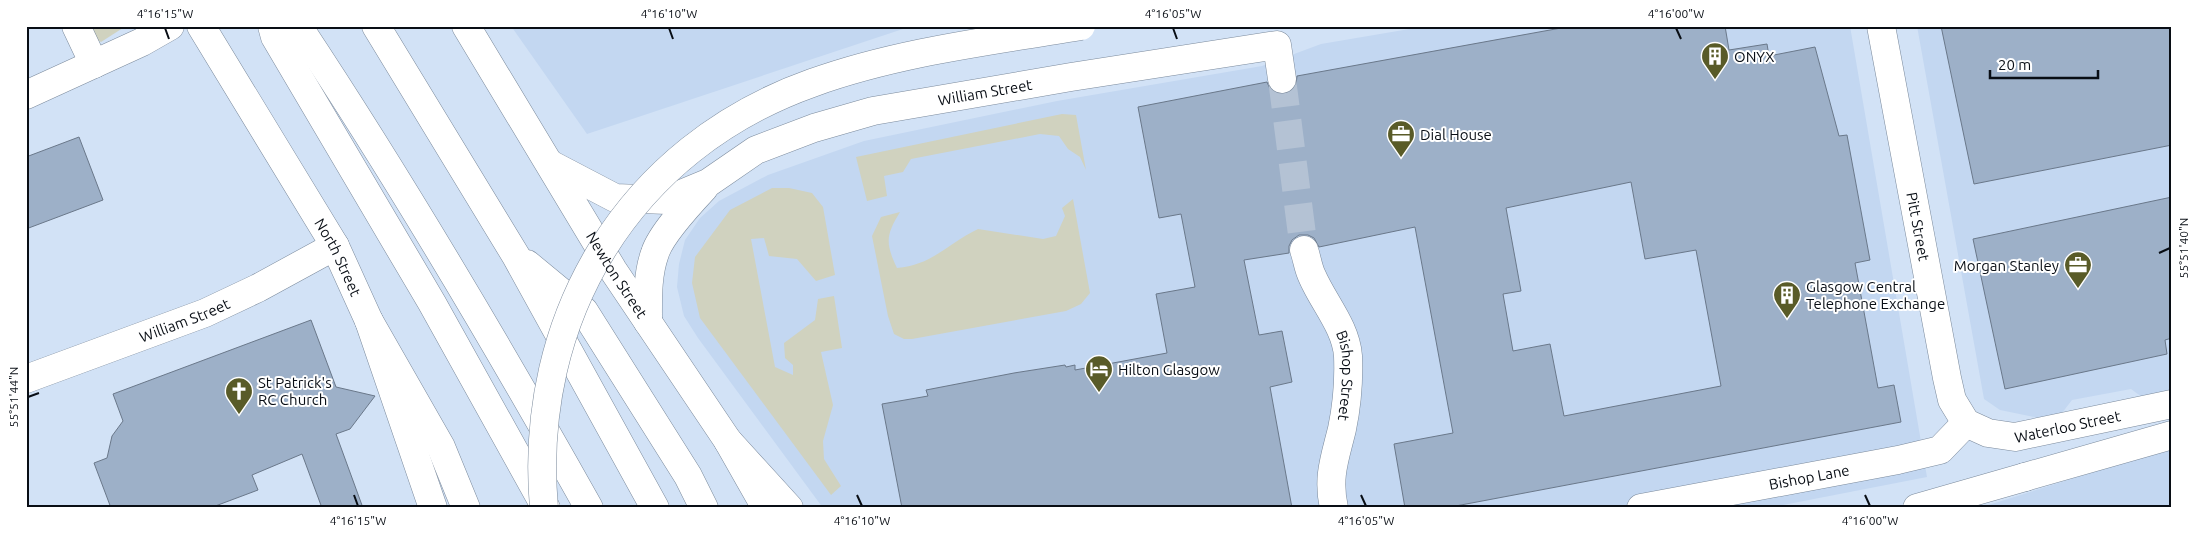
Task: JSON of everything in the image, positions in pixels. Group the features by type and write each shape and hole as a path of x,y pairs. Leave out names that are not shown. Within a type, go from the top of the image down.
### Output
{"main road":[{"path":"76,26 94,64"},
{"path":"26,95 170,26"},
{"name":"North Street","path":"200,26 335,246 369,321 432,508"},
{"path":"272,26 280,46 432,303 545,508"},
{"path":"298,26 355,112 462,287 589,508"},
{"path":"376,26 516,256 655,508"},
{"name":"Newton Street","path":"466,26 613,270 728,441 789,508"},
{"path":"545,508 541,469 542,435 554,363 569,316 587,273 607,241 628,213 661,176 690,150 720,128 755,107 812,82 886,60 1081,26"},
{"name":"Pitt Street","path":"1882,26 1947,378 1952,400 1966,423"},
{"name":"William Street","path":"550,164 615,198 667,200 708,183 756,150 814,128 873,111 1071,77 1277,45 1282,79"},
{"name":"William Street","path":"648,322 648,294 655,252 682,212 708,183"},
{"name":"William Street","path":"26,379 205,313 258,288 335,246"},
{"name":"Bishop Street","path":"1304,250 1312,275 1339,327 1348,354 1348,394 1332,468 1331,493 1334,508"},
{"path":"516,256 584,310 688,476 704,508"},
{"path":"369,321 441,447 466,508"},
{"name":"Waterloo Street","path":"1966,423 1988,433 2014,437 2172,404"},
{"name":"Bishop Lane","path":"1641,508 1898,460 1940,450 1966,423"},
{"path":"1917,508 2172,435"},
{"path":"728,441 766,508"}],"shaded area":[{"path":"511,26 912,26 587,134"},
{"path":"1427,26 1850,26 1927,477 1768,508 823,508 698,338 684,316 677,287 679,264 685,240 700,218 719,201 768,175 864,141 1057,101 1262,66 1321,44"},
{"path":"1917,26 2172,26 2172,394 2146,400 2131,389 2072,400 2062,413 2039,418 2000,410 1984,399"},
{"path":"2172,450 2172,508 1979,508 2144,456"}],"green space":[{"path":"86,26 126,26 101,42 91,36"},
{"path":"1062,114 1076,115 1086,170 1080,157 1068,149 1059,136 1040,134 911,159 903,172 884,176 887,196 867,201 856,157"},
{"path":"772,188 789,188 812,193 823,207 835,275 816,281 797,259 769,256 764,238 751,239 775,367 793,375 793,365 785,358 784,343 815,320 818,299 834,296 842,348 821,352 833,405 823,441 824,459 841,486 831,495 700,318 692,283 695,257 730,210"},
{"path":"1073,199 1090,293 1081,304 1066,311 912,339 904,339 894,334 888,316 872,236 881,217 900,212 892,227 889,239 890,252 897,268 921,263 978,229 1043,239 1056,236 1065,216 1062,208"}],"building":[{"path":"1572,26 1725,26 1729,50 1767,44 1769,56 1815,47 1839,136 1847,135 1870,260 1855,263 1878,388 1894,385 1901,422 1445,508 1405,508 1394,444 1453,433 1415,227 1319,247 1314,238 1308,235 1299,235 1292,240 1289,246 1289,253 1244,260 1259,335 1282,331 1292,382 1270,387 1292,508 902,508 882,404 928,396 926,390 1014,373 1065,365 1066,367 1075,365 1075,370 1167,353 1156,294 1195,287 1181,214 1159,218 1138,107 1267,82 1270,89 1276,93 1285,94 1292,91 1296,85 1297,76","holes":["1631,182 1645,259 1696,250 1721,386 1564,416 1550,344 1513,351 1503,294 1521,291 1506,208"]},
{"path":"1941,26 2172,26 2172,145 1974,184"},
{"path":"79,137 103,200 26,229 26,157"},
{"name":"Morgan Stanley","path":"2172,197 2172,338 2165,340 2167,354 2005,389 1973,239"},
{"name":"St Patrick's RC Church","path":"311,320 336,387 375,396 350,429 336,434 363,508 322,508 302,454 252,475 258,490 210,508 111,508 94,463 107,458 112,436 123,421 113,394"}],"tunnel":[{"path":"1282,79 1304,250"}],"place":[{"name":"ONYX","path":"1715,80"},
{"name":"Dial House","path":"1401,158"},
{"name":"Morgan Stanley","path":"2078,289"},
{"name":"Glasgow Central Telephone Exchange","path":"1787,319"},
{"name":"Hilton Glasgow","path":"1099,393"},
{"name":"St Patrick's RC Church","path":"239,415"}]}
